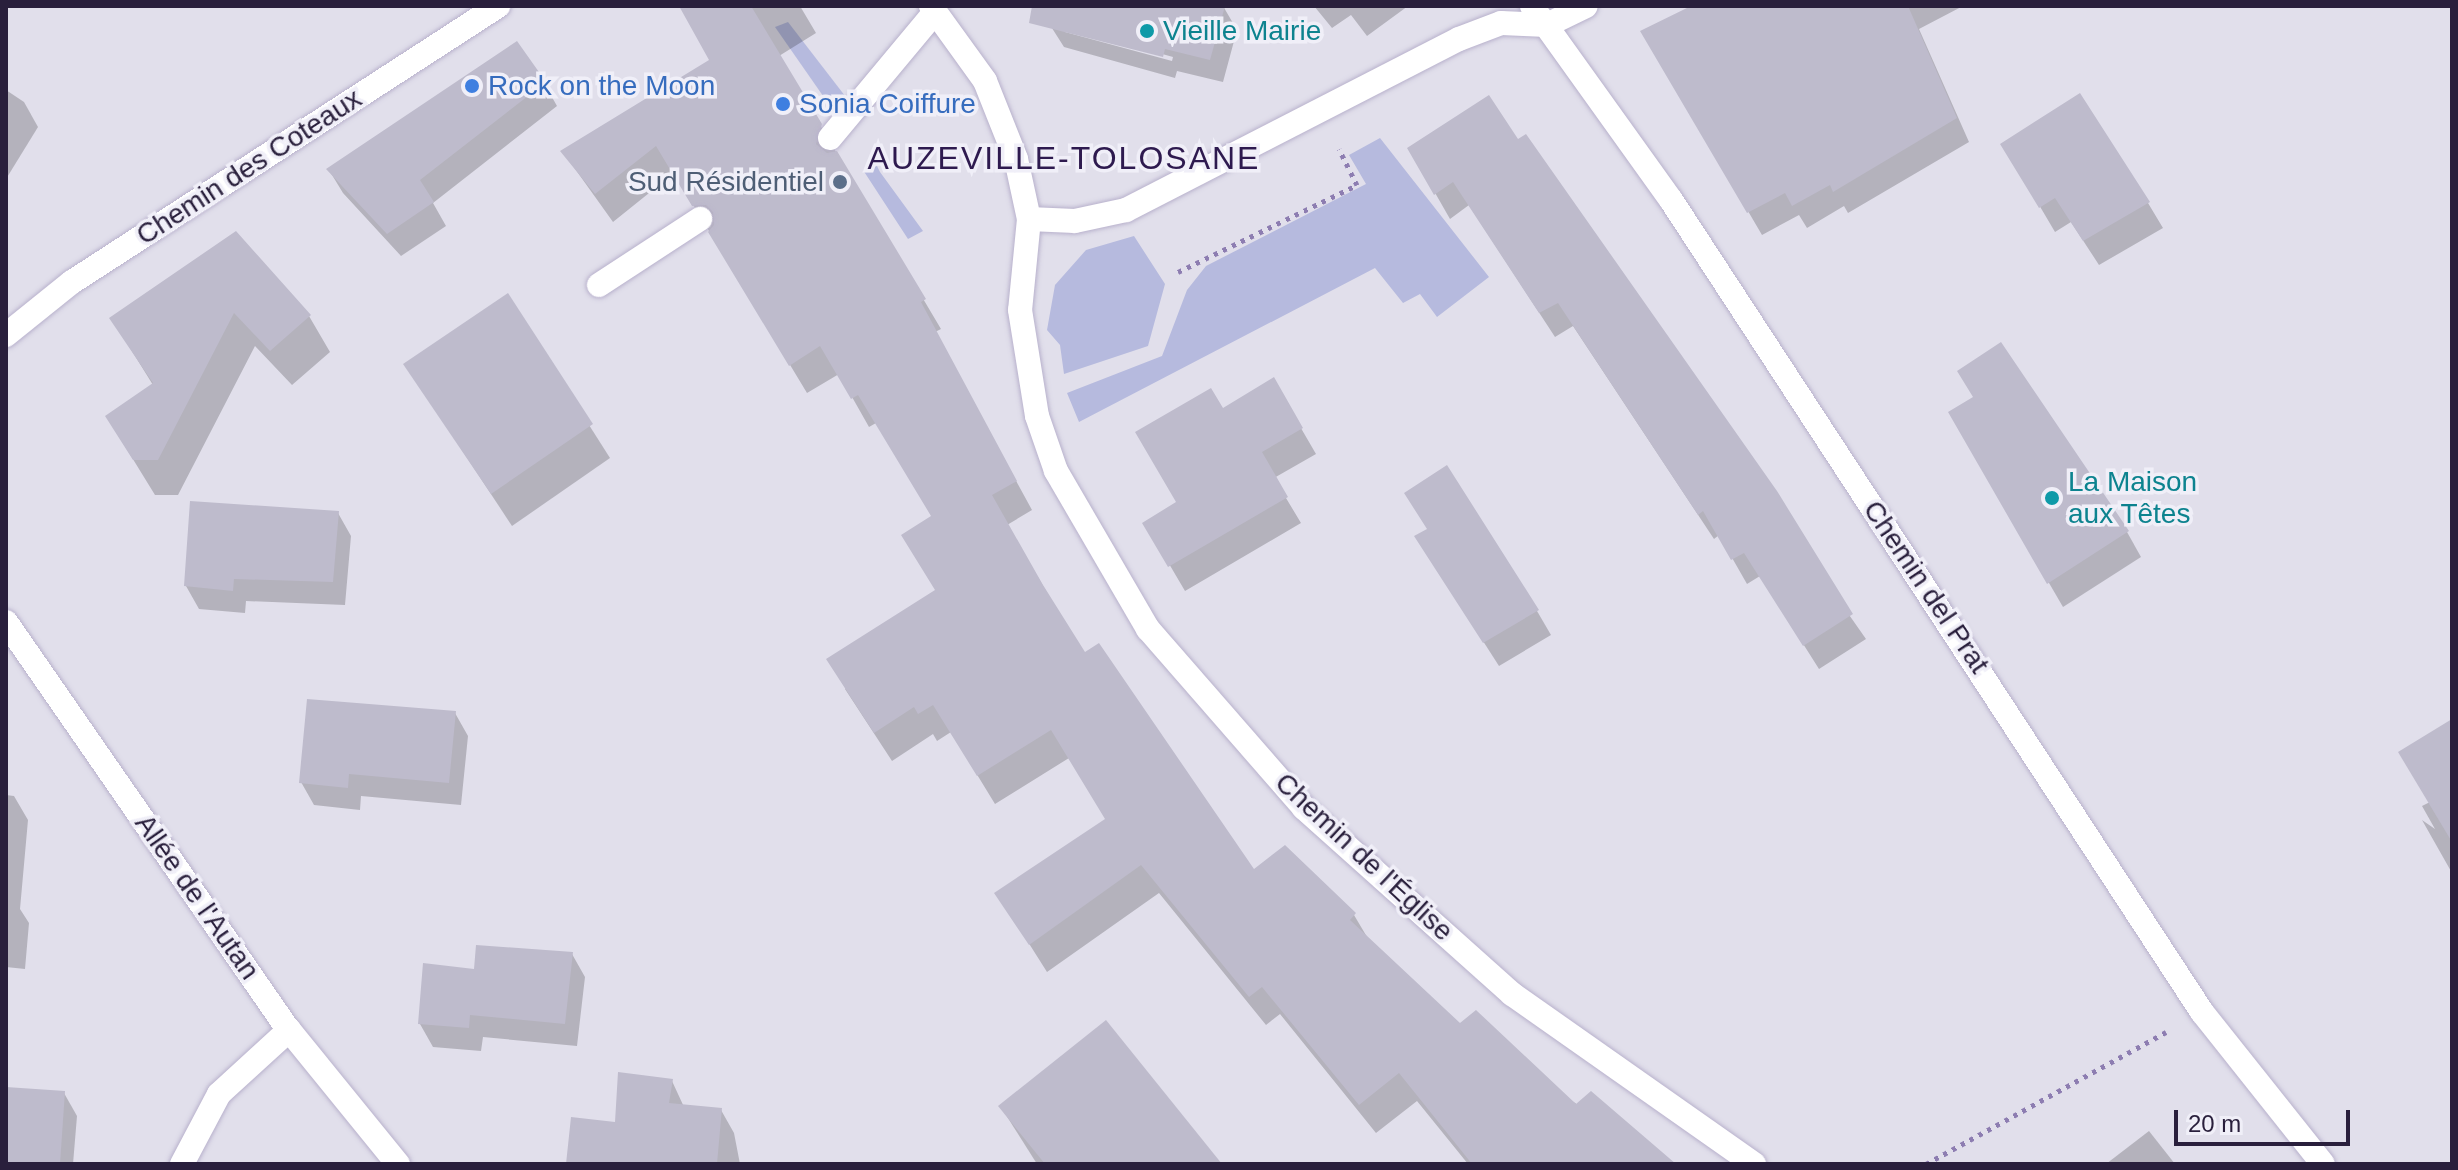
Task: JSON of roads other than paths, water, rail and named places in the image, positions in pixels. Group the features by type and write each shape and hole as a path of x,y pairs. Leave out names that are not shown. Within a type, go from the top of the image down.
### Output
{"street":[{"name":"Chemin des Coteaux","path":"6,335 72,282 498,6"},
{"path":"1029,219 1075,221 1126,210 1322,113 1459,39 1501,23 1586,6"},
{"path":"830,138 933,9"},
{"name":"Chemin de l'Église","path":"933,9 985,81 1016,159 1029,219 1020,310 1032,402 1056,471 1148,629 1304,808 1512,994 1754,1164"},
{"name":"Chemin del Prat","path":"1539,16 1671,200 1791,389 1947,615 2202,1012 2323,1164"},
{"path":"599,285 700,219"},
{"name":"Allée de l'Autan","path":"6,622 289,1030 398,1164"},
{"path":"182,1164 219,1094 289,1030"}],"place":[{"name":"Vieille Mairie","path":"1147,31"},
{"name":"Rock on the Moon","path":"472,86"},
{"name":"Sonia Coiffure","path":"783,104"},
{"name":"Sud Résidentiel","path":"840,182"},
{"name":"La Maison aux Têtes","path":"2052,498"}],"district":[{"name":"AUZEVILLE-TOLOSANE","path":"1064,158"}]}
